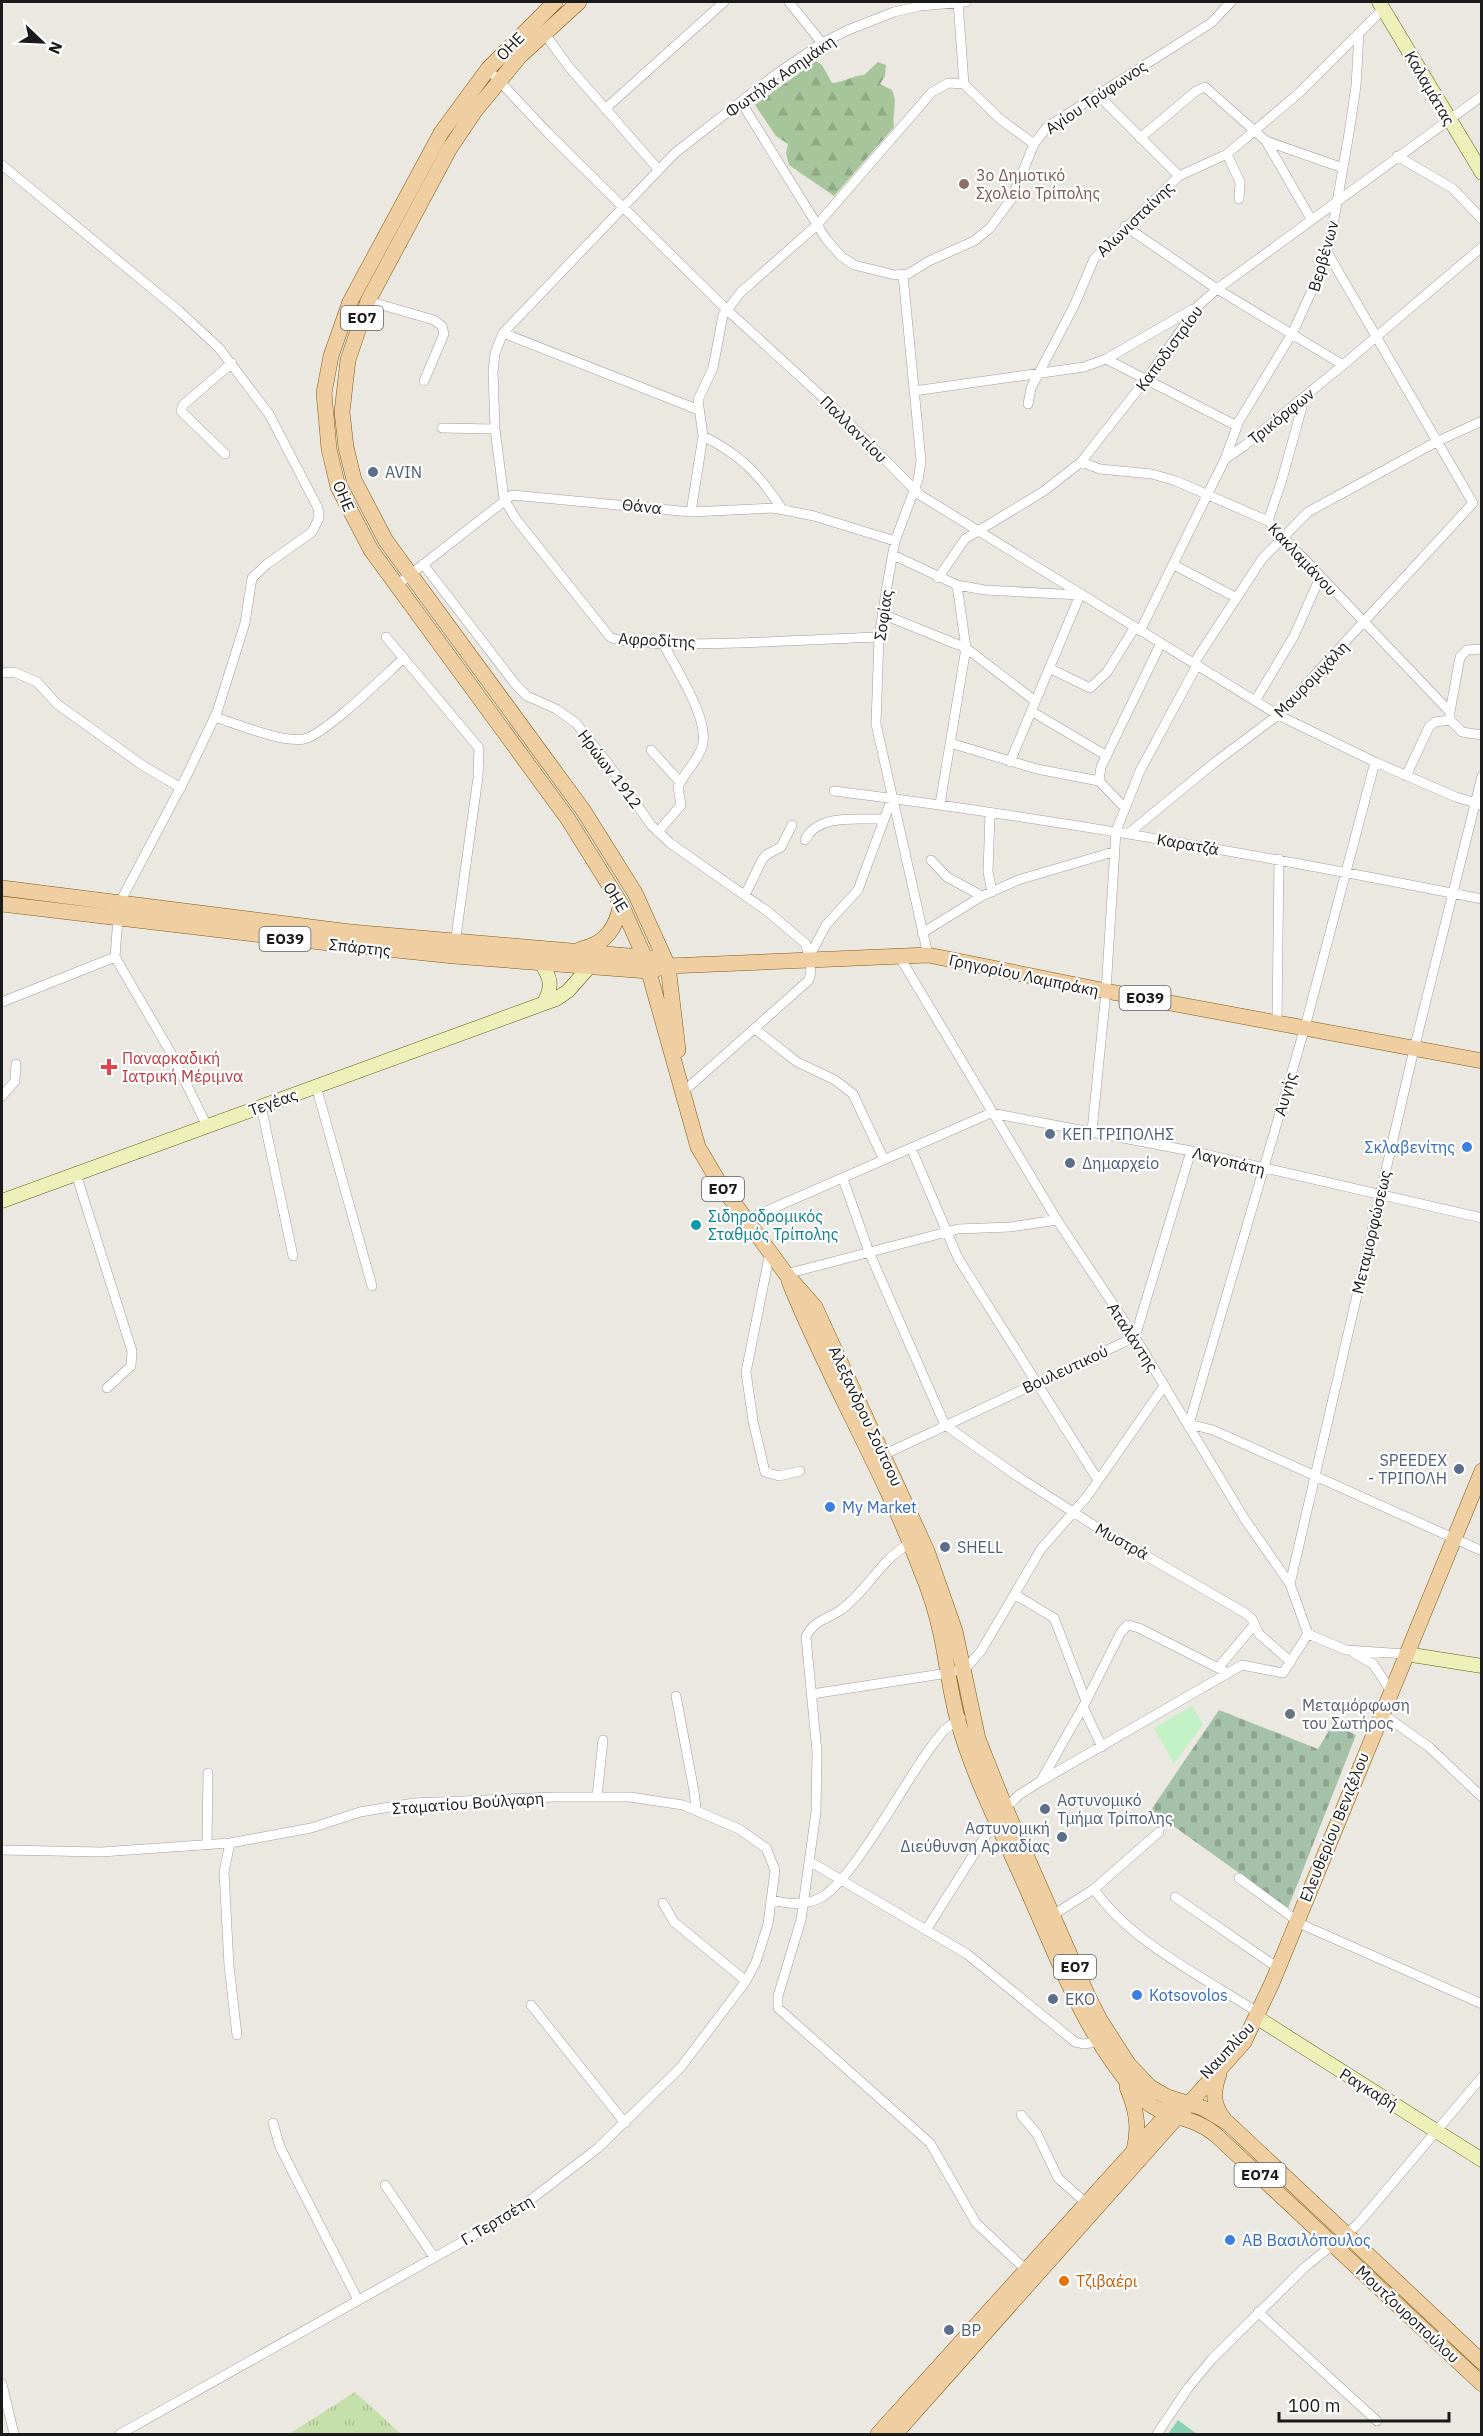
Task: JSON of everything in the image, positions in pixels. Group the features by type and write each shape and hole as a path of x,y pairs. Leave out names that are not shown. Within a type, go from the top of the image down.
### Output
{"main road":[{"name":"ΟΗΕ","path":"555,2 488,69 441,133 363,276 337,337 327,374 324,393 326,431 338,487 371,550 568,819 621,904 647,964"},
{"name":"ΟΗΕ","path":"579,2 544,33 500,80 450,148 368,301 353,343 345,378 342,412 346,447 361,495 386,541 417,569 584,810 635,893 668,966"},
{"name":"Καλαμάτας","path":"1381,5 1482,173"},
{"name":"Σπάρτης","path":"2,888 118,910 157,924 455,949 571,952 647,964"},
{"name":"Σπάρτης","path":"2,904 118,910"},
{"path":"571,952 589,948 604,939 615,926 621,904"},
{"name":"Σπάρτης","path":"455,949 541,963 590,966 647,964"},
{"name":"Γρηγορίου Λαμπράκη","path":"668,966 928,955 1106,992 1277,1021 1482,1061"},
{"name":"ΕΟ39","path":"647,964 657,960 668,966"},
{"path":"541,963 550,976 551,986 544,1003"},
{"name":"Αλεξανδρου Σούτσου","path":"647,964 698,1147 720,1184 786,1274 802,1316 878,1457 945,1595 955,1671 964,1716 1074,1999 1098,2042 1122,2076 1151,2108 1172,2116"},
{"name":"Τεγέας","path":"2,1201 544,1003 568,991 590,966"},
{"name":"Αλεξανδρου Σούτσου","path":"668,966 683,1092"},
{"name":"Αλεξανδρου Σούτσου","path":"878,1457 932,1599 955,1671"},
{"name":"Ελευθερίου Βενιζέλου","path":"1258,2015 1482,1471"},
{"path":"1406,1654 1482,1666"},
{"name":"Αλεξανδρου Σούτσου","path":"1000,1813 1053,1915 1086,1994 1117,2049 1146,2083 1167,2097 1184,2103"},
{"name":"Ναυπλίου","path":"1184,2103 1221,2070 1244,2042 1258,2015"},
{"name":"Ναυπλίου","path":"895,2434 1258,2015"},
{"name":"Ραγκαβή","path":"1258,2015 1482,2160"},
{"path":"1221,2070 1215,2085 1215,2105 1228,2123"},
{"name":"ΕΟ7","path":"1122,2076 1137,2117 1138,2130 1134,2150"},
{"name":"Μουτζουροπούλου","path":"1184,2103 1228,2123 1482,2384"},
{"name":"Ναυπλίου","path":"878,2434 1134,2150 1172,2116"},
{"name":"Μουτζουροπούλου","path":"1172,2116 1196,2122 1216,2135 1482,2362"}],"street":[{"path":"605,109 724,2"},
{"path":"789,2 822,43"},
{"path":"958,2 964,84"},
{"name":"Φωτήλα Ασημάκη","path":"503,333 658,169 741,102 822,43 894,12 920,6 966,2"},
{"name":"Αγίου Τρύφωνος","path":"903,275 974,241 990,228 1012,198 1034,144 1047,127 1211,23 1230,2"},
{"name":"Αλωνισταίνης","path":"1028,404 1029,393 1038,373 1074,306 1094,259 1125,226 1179,176 1227,154 1299,93 1359,33 1381,5"},
{"path":"544,33 605,109 658,169"},
{"name":"Βερβένων","path":"1225,459 1237,426 1254,393 1293,332 1313,294 1327,252 1356,86 1359,33"},
{"name":"Παλλαντίου","path":"488,69 726,309 829,403 914,490 976,531 1278,715 1406,776 1478,804"},
{"path":"692,512 703,436 698,400 713,368 718,326 726,309 741,292 817,225 932,92 948,83 964,84 1000,119 1034,144"},
{"path":"1140,138 1202,87 1266,141 1311,219"},
{"path":"1097,94 1179,176"},
{"name":"Καποδιστρίου","path":"938,578 956,551 976,531 1044,491 1081,462 1145,381 1198,306 1217,289 1337,199 1482,96"},
{"path":"741,102 817,225 841,256 875,272 903,275"},
{"path":"1266,141 1343,168"},
{"path":"1227,154 1240,182 1239,199"},
{"path":"1397,156 1452,188 1482,219"},
{"path":"2,165 178,310 232,363 283,438 301,478 317,505 319,518 308,535 267,564 252,578 245,623 215,717 118,910 115,957 171,1053 207,1126"},
{"path":"1125,226 1217,289 1293,332 1343,365"},
{"name":"Τρικόρφων","path":"1049,668 1090,688 1107,672 1137,629 1174,565 1225,459 1343,365 1482,247"},
{"path":"1327,252 1436,442 1477,504"},
{"name":"Σοφίας","path":"903,275 921,461 914,490 895,542 882,614 876,724 928,955"},
{"path":"368,301 434,320 442,326 444,334 424,381"},
{"path":"914,391 1084,368 1106,359 1198,306"},
{"path":"397,585 504,499 495,429 494,358 503,333 699,410"},
{"path":"1106,359 1145,381 1237,426"},
{"path":"225,454 182,413 181,408 232,363"},
{"path":"1268,521 1305,396"},
{"path":"1092,1131 1106,992 1116,831 1124,807 1195,664 1235,597 1262,559 1313,508 1436,442 1482,421"},
{"path":"442,428 495,429"},
{"path":"703,436 744,460 762,480 782,509"},
{"name":"Κακλαμάνου","path":"1081,462 1100,469 1152,474 1208,493 1268,521 1450,716 1462,732 1482,735"},
{"name":"Θάνα","path":"504,499 512,495 543,497 692,512 754,508 782,509 895,542"},
{"name":"Αφροδίτης","path":"504,499 513,515 605,633 620,641 663,643 879,637"},
{"name":"Μαυρομιχάλη","path":"1129,834 1214,763 1278,715 1477,504"},
{"path":"893,555 957,585 985,590 1080,595 1010,762"},
{"path":"1174,565 1235,597"},
{"name":"Ηρώων 1912","path":"417,569 527,696 556,709 576,723 658,832 745,895 806,944 808,960"},
{"path":"1255,701 1294,636 1320,577"},
{"path":"940,804 966,648 957,585"},
{"path":"882,614 966,648 1035,701"},
{"path":"386,637 476,742 480,754 455,949"},
{"path":"658,832 681,806 678,791 681,782 698,756 704,734 688,689 663,643"},
{"path":"1099,781 1099,773 1161,643"},
{"path":"1406,776 1429,728 1435,722 1450,716 1461,657 1467,650 1482,649"},
{"path":"215,717 288,738 306,739 366,693 404,658"},
{"path":"2,674 14,672 37,681 66,710 141,765 181,788"},
{"path":"1031,711 1107,756"},
{"path":"950,743 1010,762 1099,781 1124,807"},
{"path":"651,750 681,782"},
{"name":"Αυγής","path":"1189,1424 1305,1027 1375,762"},
{"name":"Μεταμορφώσεως","path":"1290,1584 1379,1196 1452,893 1478,804 1482,777"},
{"name":"Καρατζά","path":"834,791 940,804 1116,831 1346,871 1482,899"},
{"path":"683,1092 809,980 811,970 808,960 826,925 858,890 892,798"},
{"path":"987,894 990,813"},
{"path":"805,840 808,832 819,824 884,819"},
{"path":"745,895 762,860 766,855 781,847 792,825"},
{"path":"922,933 987,894 1017,880 1113,852"},
{"path":"931,860 947,877 987,894"},
{"path":"1277,1021 1279,860"},
{"name":"Αταλάντης","path":"899,956 1057,1220 1135,1337 1244,1518 1290,1584 1308,1634"},
{"path":"2,1002 115,957"},
{"path":"755,1029 797,1062 835,1080 853,1094 884,1160"},
{"path":"2,1096 15,1081 16,1064"},
{"path":"316,1086 372,1286"},
{"path":"261,1107 293,1256"},
{"path":"746,1220 991,1113"},
{"name":"Λαγοπάτη","path":"991,1113 1191,1151 1482,1218"},
{"path":"911,1148 958,1258 1098,1480"},
{"path":"1135,1337 1191,1151"},
{"path":"76,1174 132,1351 131,1366 107,1388"},
{"path":"843,1179 869,1251 945,1425"},
{"path":"786,1274 946,1232 1057,1220"},
{"path":"770,1252 761,1291 754,1342 746,1366 747,1386 765,1472 779,1476 800,1471"},
{"name":"Βουλευτικού","path":"878,1457 1135,1337"},
{"path":"812,1694 955,1671 981,1652 1041,1549 1098,1480 1164,1386"},
{"path":"1189,1424 1213,1431 1482,1551"},
{"name":"Μυστρά","path":"945,1425 969,1444 1073,1512 1224,1599 1249,1616 1259,1634 1291,1662"},
{"path":"910,1543 882,1565 845,1607 810,1629 806,1637 818,1783 804,1903 780,1989 778,2008 930,2143 976,2223 1025,2269"},
{"path":"1016,1595 1054,1618 1084,1704 1102,1747"},
{"path":"1041,1781 1121,1632 1128,1625 1228,1673"},
{"path":"1218,1668 1254,1625"},
{"path":"926,1930 1000,1813 1041,1781 1242,1665 1283,1673 1308,1634 1373,1664 1390,1691"},
{"path":"1346,1650 1406,1654"},
{"path":"676,1696 696,1809"},
{"path":"1381,1713 1429,1747 1482,1797"},
{"path":"773,1900 786,1904 804,1903 822,1898 840,1880 944,1730 964,1716"},
{"path":"597,1797 603,1740"},
{"path":"207,1844 208,1773"},
{"name":"Σταματίου Βούλγαρη","path":"2,1851 101,1852 230,1843 311,1828 360,1812 414,1803 597,1797 661,1801 696,1809 740,1829 766,1848 775,1870 773,1900"},
{"path":"1053,1915 1094,1889 1159,1832"},
{"path":"230,1843 224,1872 229,1966 237,2035"},
{"path":"809,1861 973,1957 1075,2042 1083,2044 1098,2042"},
{"path":"1239,1878 1295,1921 1482,2004"},
{"path":"1094,1889 1108,1910 1136,1932 1258,2015"},
{"path":"1175,1897 1278,1968"},
{"name":"Γ. Τερτσέτη","path":"120,2434 512,2214 544,2192 625,2123 681,2067 746,1982 763,1940 773,1900"},
{"path":"663,1904 674,1922 746,1982"},
{"path":"531,2005 625,2123"},
{"path":"1157,2434 1200,2373 1258,2312 1320,2254 1341,2240 1437,2132 1482,2076"},
{"path":"1021,2115 1037,2134 1058,2178 1086,2203"},
{"path":"273,2123 280,2147 358,2300"},
{"path":"385,2185 434,2258"},
{"path":"1258,2312 1377,2421"},
{"path":"2,2384 14,2434"}],"green space":[{"path":"816,61 822,65 832,83 864,75 878,62 886,65 885,76 880,84 892,90 895,99 894,127 834,196 789,165 786,153 788,144 776,136 755,105"},
{"path":"1192,1706 1203,1724 1174,1764 1154,1728"},
{"path":"1219,1710 1318,1749 1333,1724 1356,1735 1288,1908 1151,1810"},
{"path":"355,2392 401,2434 289,2434"},
{"path":"1178,2420 1197,2434 1168,2434"}],"place":[{"name":"3ο Δημοτικό Σχολείο Τρίπολης","path":"964,184"},
{"name":"AVIN","path":"373,472"},
{"name":"Παναρκαδική Ιατρική Μέριμνα","path":"109,1067"},
{"name":"ΚΕΠ ΤΡΙΠΟΛΗΣ","path":"1050,1134"},
{"name":"Σκλαβενίτης","path":"1467,1147"},
{"name":"Δημαρχείο","path":"1070,1163"},
{"name":"Σιδηροδρομικός Σταθμός Τρίπολης","path":"696,1225"},
{"name":"SPEEDEX - ΤΡΙΠΟΛΗ","path":"1459,1469"},
{"name":"My Market","path":"830,1507"},
{"name":"SHELL","path":"945,1547"},
{"name":"Μεταμόρφωση του Σωτήρος","path":"1290,1714"},
{"name":"Αστυνομικό Τμήμα Τρίπολης","path":"1045,1809"},
{"name":"Αστυνομική Διεύθυνση Αρκαδίας","path":"1062,1837"},
{"name":"Kotsovolos","path":"1137,1995"},
{"name":"EKO","path":"1053,1999"},
{"name":"ΑΒ Βασιλόπουλος","path":"1230,2240"},
{"name":"Τζιβαέρι","path":"1064,2281"},
{"name":"BP","path":"949,2330"}]}
